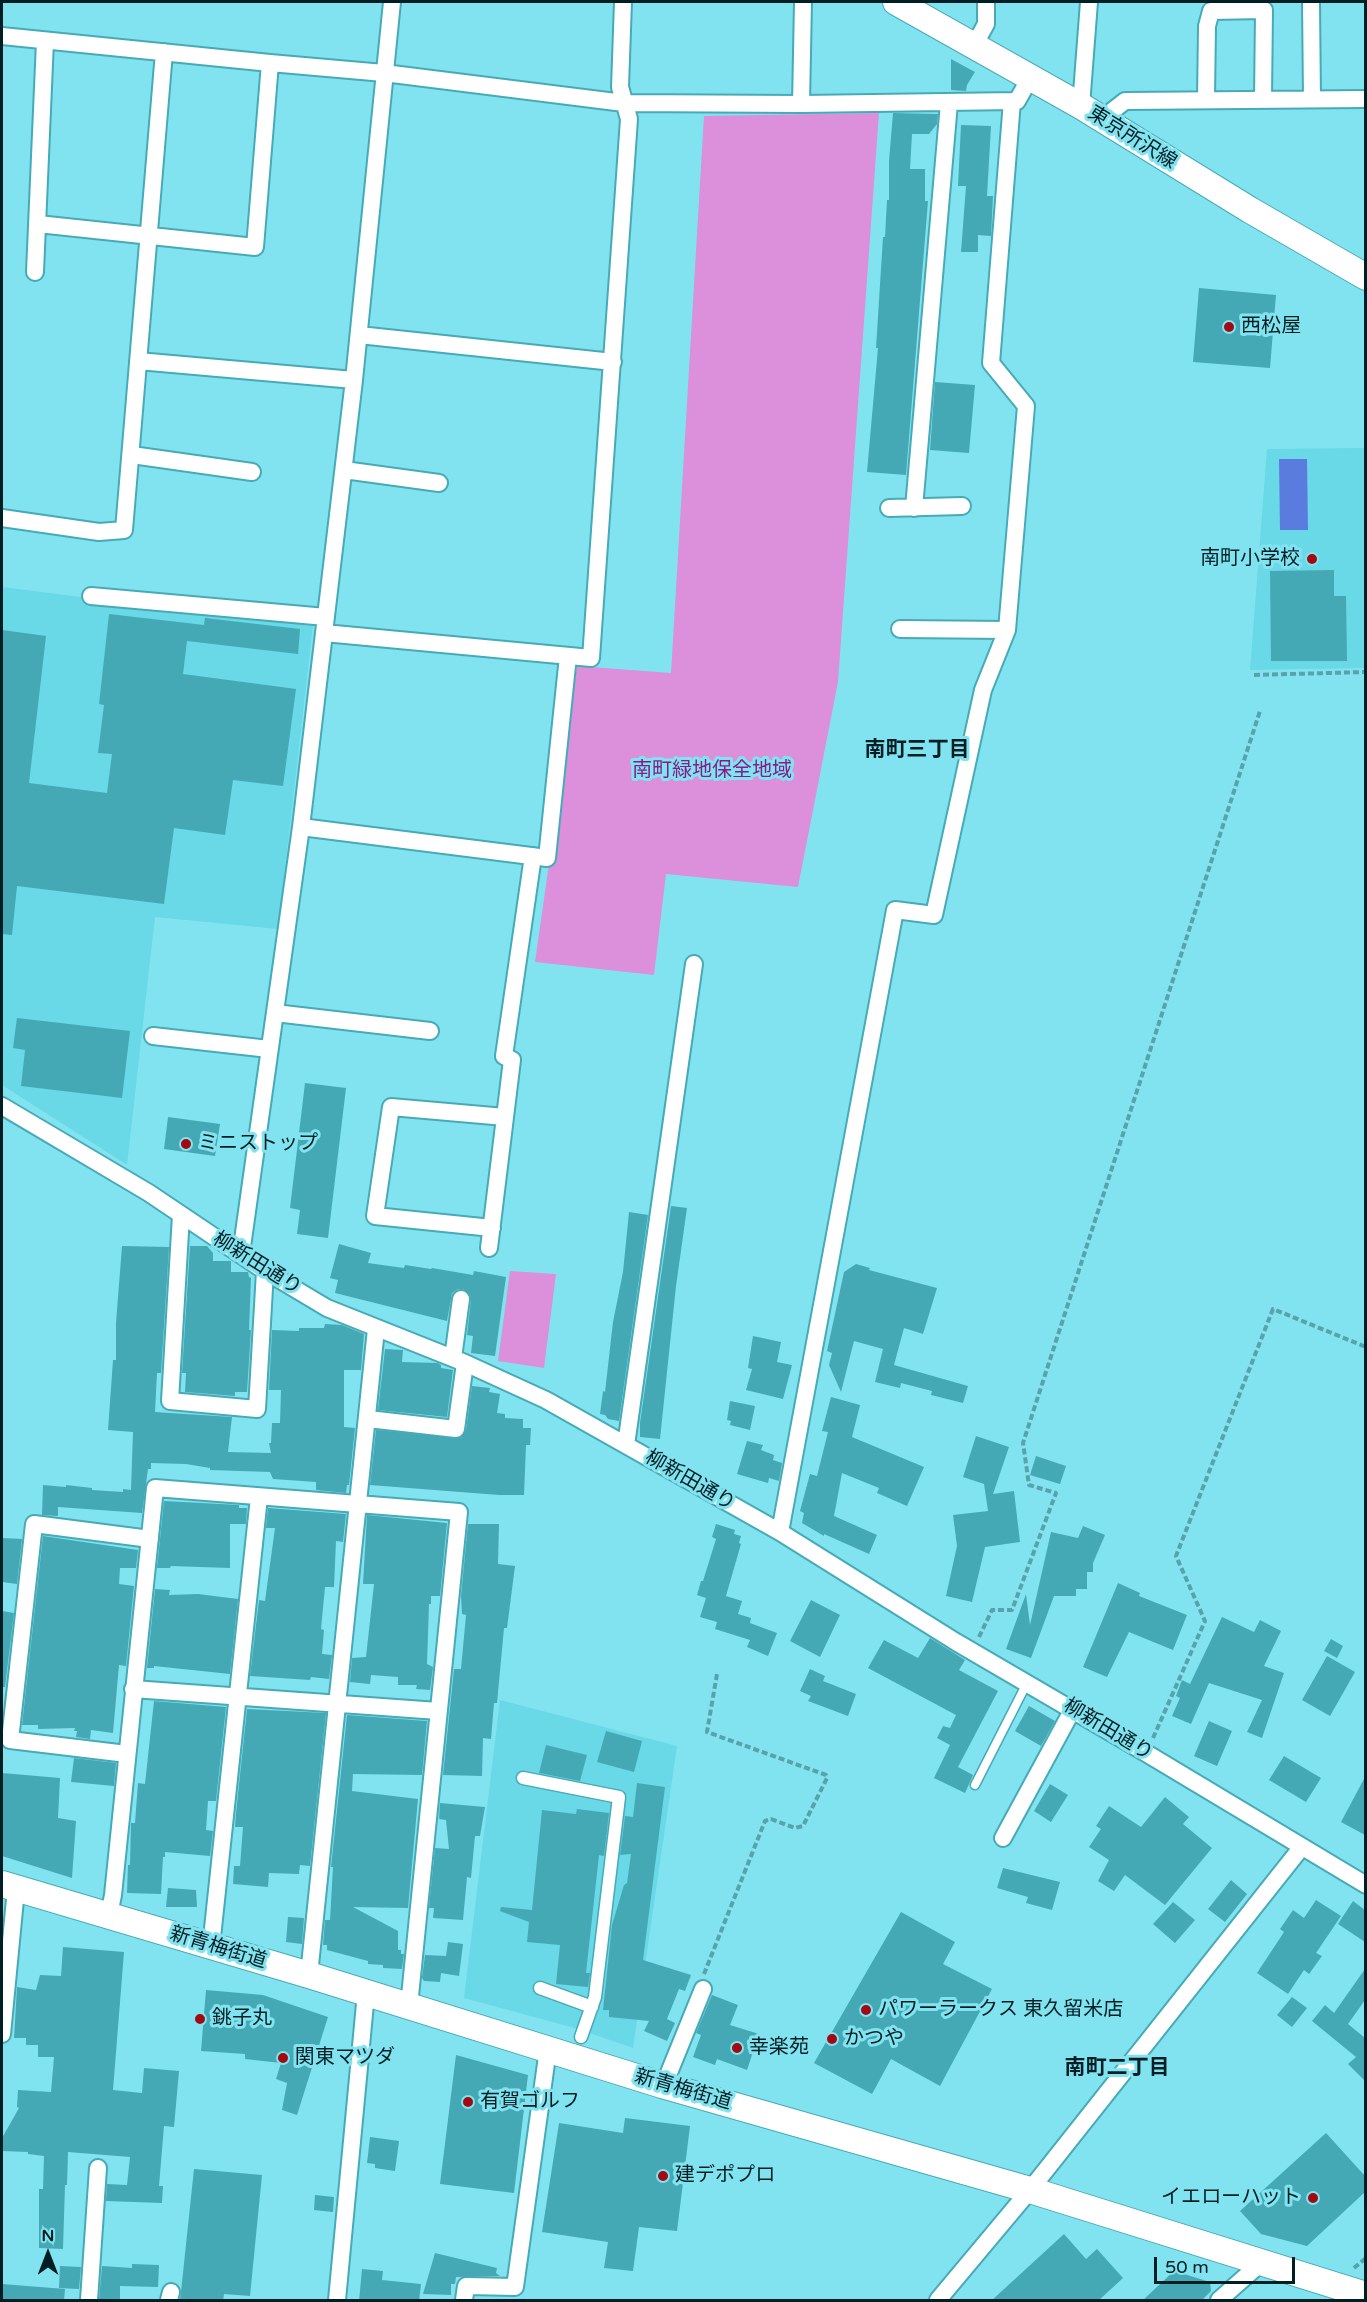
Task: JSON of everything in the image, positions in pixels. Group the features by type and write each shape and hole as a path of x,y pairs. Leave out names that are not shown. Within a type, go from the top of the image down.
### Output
{"main road":[{"name":"東京所沢線","path":"896,2 1091,113 1365,277"},
{"name":"新青梅街道","path":"9,1886 309,1975 664,2085 1030,2190 1365,2295"}],"street":[{"path":"241,1254 301,827 359,335 392,2"},
{"path":"91,596 591,658 629,119 620,87 622,2"},
{"path":"801,104 803,2"},
{"path":"974,46 986,24 986,2"},
{"path":"1089,2 1091,113 1125,101 1365,99"},
{"path":"1311,2 1312,99"},
{"path":"1206,99 1207,26 1211,11 1264,9 1263,100"},
{"path":"2,36 384,73 624,103 801,104 1017,101 1030,78"},
{"path":"35,272 45,40"},
{"path":"2,518 99,532 124,530 164,52"},
{"path":"38,224 255,247 270,63"},
{"path":"780,1532 896,910 934,915 983,690 1007,630 1026,406 991,363 1012,101"},
{"path":"914,508 949,103"},
{"path":"359,335 612,362"},
{"path":"138,361 354,380"},
{"path":"132,455 252,472"},
{"path":"344,470 440,483"},
{"path":"889,508 962,506"},
{"path":"900,629 1007,630"},
{"path":"301,827 547,858 568,656"},
{"path":"489,1248 512,1060 504,1056 532,856"},
{"path":"626,1444 694,964"},
{"path":"275,1013 430,1031"},
{"path":"153,1036 269,1049"},
{"name":"柳新田通り","path":"2,1106 149,1193 265,1272 327,1308 459,1361 546,1400 780,1532 971,1651 1365,1885"},
{"path":"492,1228 375,1216 391,1107 505,1117"},
{"path":"180,1215 170,1401 257,1409 265,1272"},
{"path":"368,1419 456,1429 461,1299"},
{"path":"309,1975 376,1329"},
{"path":"109,1915 113,1895 155,1488 459,1512 409,2006"},
{"path":"211,1947 259,1497"},
{"path":"127,1754 10,1740 34,1524 150,1539"},
{"path":"134,1689 438,1711"},
{"path":"1003,1838 1073,1710"},
{"path":"523,1778 619,1797 595,1997 581,2037"},
{"path":"938,2301 1030,2190 1301,1848"},
{"path":"2,2034 9,1886"},
{"path":"540,1988 592,2007"},
{"path":"664,2085 703,1989"},
{"path":"337,2301 366,1993"},
{"path":"464,2301 466,2286 515,2287 548,2049"},
{"path":"89,2301 98,2168"},
{"path":"1219,2301 1261,2263"}],"lane":[{"path":"975,1785 1027,1683"}],"path":[{"path":"1254,675 1365,672"},
{"path":"971,1651 992,1610 1012,1610 1056,1493 1029,1485 1023,1443 1260,711"},
{"path":"1146,1753 1205,1621 1176,1556 1273,1309 1365,1347"},
{"path":"703,1989 702,1978 765,1821 771,1819 795,1828 803,1826 827,1778 826,1775 707,1732 717,1674"},
{"path":"1354,2268 1365,2258"}],"shaded area":[{"name":"南町小学校","path":"1365,448 1365,668 1250,670 1267,449"},
{"path":"2,587 313,626 278,929 155,917 127,1165 2,1085"},
{"path":"500,1700 677,1746 633,2048 578,2029 464,1998"}],"green space":[{"name":"南町緑地保全地域","path":"879,113 838,682 798,887 666,874 654,975 535,962 577,666 671,673 704,116"},
{"path":"510,1271 556,1274 544,1368 498,1361"}],"water":[{"path":"1279,459 1307,459 1308,530 1280,530"}],"building":[{"path":"951,59 975,72 966,91 951,90"},
{"path":"893,113 938,114 937,124 929,134 912,134 910,169 925,169 925,201 928,201 906,475 867,472 878,348 876,348 883,237 885,237 887,200 889,200"},
{"path":"961,125 991,126 987,196 993,196 991,236 978,235 978,252 961,252 966,186 958,186"},
{"path":"1199,288 1276,295 1270,368 1193,362"},
{"path":"935,382 975,385 969,453 930,450"},
{"path":"1334,570 1334,596 1346,596 1347,661 1271,661 1270,571"},
{"path":"109,614 204,625 205,618 300,629 298,654 187,641 183,674 296,689 283,786 233,780 225,835 174,828 164,904 17,886 12,935 2,934 2,630 46,636 29,783 107,793 112,754 98,753 104,705 99,704"},
{"path":"17,1018 130,1031 122,1098 21,1086 25,1050 13,1048"},
{"path":"305,1083 346,1088 328,1238 297,1234 300,1210 290,1208"},
{"path":"168,1117 220,1124 215,1156 164,1149"},
{"path":"671,1206 687,1208 676,1286 660,1439 640,1437 640,1423"},
{"path":"629,1212 648,1215 619,1421 608,1419 605,1415 600,1414 603,1391 605,1392 613,1322 623,1272"},
{"path":"339,1244 371,1253 368,1263 404,1268 405,1265 432,1268 473,1275 474,1271 506,1277 495,1356 471,1353 473,1336 467,1335 471,1300 470,1295 463,1289 452,1293 447,1321 335,1293 338,1280 330,1278"},
{"path":"122,1246 169,1247 161,1373 157,1373 155,1412 232,1417 228,1452 271,1453 269,1443 271,1443 272,1423 280,1423 281,1390 269,1390 272,1330 299,1331 299,1328 324,1328 325,1324 342,1325 364,1334 361,1370 344,1370 344,1427 355,1428 349,1485 347,1485 346,1493 316,1490 316,1482 273,1479 270,1472 210,1470 210,1468 186,1464 151,1463 151,1469 148,1469 142,1513 58,1507 58,1516 42,1515 43,1485 66,1487 66,1485 123,1492 123,1489 131,1490 133,1432 108,1430 113,1360 116,1360 116,1323"},
{"path":"190,1246 207,1246 213,1253 213,1261 231,1261 231,1272 248,1272 251,1278 249,1330 251,1330 247,1392 235,1392 235,1396 185,1392 186,1373 182,1373"},
{"path":"856,1264 870,1268 869,1270 937,1288 923,1334 904,1328 894,1365 968,1386 963,1403 931,1395 932,1391 901,1383 900,1388 875,1382 883,1349 854,1341 841,1392 829,1365 832,1353 827,1351 844,1272"},
{"path":"753,1336 781,1342 777,1362 792,1365 783,1399 746,1390 752,1369 748,1368"},
{"path":"385,1349 403,1350 402,1362 438,1363 441,1368 453,1370 447,1417 378,1410"},
{"path":"472,1386 490,1388 489,1392 500,1394 497,1413 505,1414 505,1418 523,1419 523,1428 531,1428 530,1445 526,1445 524,1495 370,1485 376,1430 461,1438 466,1430"},
{"path":"831,1397 860,1405 852,1437 924,1467 907,1506 877,1493 879,1488 842,1473 834,1516 877,1535 869,1554 824,1534 824,1536 802,1523 804,1513 800,1511 810,1474 817,1476 828,1432 822,1431"},
{"path":"730,1401 755,1406 750,1430 730,1425 731,1421 727,1420"},
{"path":"976,1436 1009,1447 993,1494 1014,1491 1020,1542 985,1547 972,1602 946,1596 957,1546 953,1515 988,1511 984,1484 963,1477"},
{"path":"747,1441 763,1445 761,1450 774,1455 773,1460 782,1463 779,1481 769,1478 768,1483 737,1474"},
{"path":"1036,1456 1066,1466 1060,1484 1030,1475"},
{"path":"164,1501 239,1505 239,1508 247,1508 246,1524 230,1524 230,1568 171,1566 170,1568 157,1568"},
{"path":"268,1508 346,1514 343,1542 336,1541 334,1587 325,1587 321,1629 324,1630 322,1654 332,1655 329,1679 250,1676 259,1600 265,1601 275,1528 266,1528"},
{"path":"367,1515 447,1523 440,1596 431,1596 431,1604 429,1604 427,1664 433,1667 430,1690 416,1689 417,1685 398,1685 398,1677 371,1675 370,1684 350,1682 352,1658 366,1657 374,1584 363,1584"},
{"path":"468,1524 499,1524 498,1564 515,1566 507,1628 504,1628 491,1739 483,1738 482,1776 443,1775 454,1669 461,1669 466,1615 462,1614 461,1596"},
{"path":"716,1524 735,1530 734,1534 741,1536 739,1543 741,1544 726,1596 742,1601 738,1614 751,1618 750,1623 777,1633 768,1656 747,1647 750,1640 715,1629 717,1622 700,1617 706,1598 697,1595 716,1539 712,1537"},
{"path":"1083,1526 1105,1535 1093,1563 1093,1572 1087,1572 1087,1589 1076,1589 1076,1596 1054,1596 1031,1658 1006,1649 1026,1594 1030,1625 1051,1532 1078,1538"},
{"path":"43,1536 138,1550 136,1568 120,1568 119,1584 134,1586 126,1666 119,1665 113,1733 91,1730 90,1739 76,1737 75,1728 38,1729 38,1725 22,1725"},
{"path":"2,1538 22,1539 17,1584 2,1582"},
{"path":"1118,1583 1140,1593 1139,1596 1187,1615 1173,1650 1129,1632 1107,1677 1083,1667"},
{"path":"155,1589 170,1590 169,1595 198,1594 238,1599 230,1674 154,1666 154,1668 147,1668"},
{"path":"811,1600 840,1615 820,1657 790,1641"},
{"path":"2,1611 14,1613 5,1687 2,1687"},
{"path":"1222,1617 1254,1632 1260,1620 1281,1631 1264,1666 1284,1673 1262,1738 1247,1732 1262,1700 1209,1683 1191,1724 1172,1716 1180,1698 1176,1696 1182,1680 1190,1684"},
{"path":"930,1638 965,1660 959,1670 998,1691 958,1767 973,1775 965,1793 934,1778 950,1745 937,1738 943,1726 950,1728 956,1715 868,1668 884,1640 918,1658"},
{"path":"1331,1639 1343,1646 1337,1658 1324,1651"},
{"path":"1327,1656 1355,1672 1330,1716 1302,1700"},
{"path":"810,1669 825,1676 823,1681 856,1694 848,1716 808,1701 811,1696 800,1691"},
{"path":"154,1701 226,1707 216,1801 208,1801 206,1830 213,1831 210,1856 165,1852 161,1894 127,1893 131,1823 135,1823 138,1783 145,1784"},
{"path":"1029,1706 1055,1721 1041,1746 1015,1731"},
{"path":"247,1709 326,1713 310,1866 300,1865 299,1874 269,1873 268,1887 233,1884 234,1866 240,1866 243,1827 235,1827"},
{"path":"347,1715 427,1721 422,1775 353,1774 352,1791 418,1799 408,1908 353,1907 398,1931 398,1950 404,1954 402,1969 368,1964 368,1961 327,1950 327,1945 323,1945 325,1920 330,1920 333,1867 331,1867"},
{"path":"1209,1721 1232,1731 1217,1766 1194,1756"},
{"path":"606,1731 642,1741 634,1772 597,1762"},
{"path":"546,1745 587,1755 580,1781 539,1773"},
{"path":"1284,1756 1321,1778 1306,1802 1269,1780"},
{"path":"74,1758 116,1763 114,1786 71,1782"},
{"path":"2,1773 60,1778 58,1818 76,1821 72,1878 2,1856"},
{"path":"1365,1777 1365,1835 1341,1822"},
{"path":"637,1783 665,1787 643,1960 691,1975 685,1991 679,1989 667,2019 675,2023 667,2041 644,2031 649,2021 609,2017 609,2010 603,2010 612,1925 624,1885 627,1883 631,1854 620,1855 625,1816 633,1817"},
{"path":"1050,1784 1068,1795 1051,1822 1034,1811"},
{"path":"1165,1797 1189,1817 1183,1824 1212,1848 1165,1905 1125,1875 1114,1891 1098,1881 1109,1860 1089,1847 1101,1829 1096,1826 1109,1806 1141,1827"},
{"path":"440,1803 485,1807 480,1836 475,1836 471,1878 467,1877 463,1920 433,1918 434,1908 429,1908 435,1848 449,1849 446,1820 439,1819"},
{"path":"577,1809 609,1813 604,1856 599,1855 586,1973 590,1973 588,1987 556,1984 560,1945 527,1942 529,1922 500,1911 501,1907 532,1910 542,1810 576,1814"},
{"path":"1003,1868 1060,1882 1052,1910 1026,1903 1028,1897 997,1888"},
{"path":"1231,1880 1247,1894 1225,1922 1208,1909"},
{"path":"168,1888 196,1890 197,1907 166,1907"},
{"path":"1316,1900 1341,1916 1316,1953 1322,1956 1309,1974 1304,1970 1288,1994 1257,1973 1284,1932 1280,1929 1293,1910 1304,1918"},
{"path":"1353,1901 1365,1910 1365,1942 1338,1924"},
{"path":"1173,1902 1195,1920 1175,1943 1153,1924"},
{"path":"901,1912 955,1942 943,1964 992,1989 940,2086 891,2059 872,2094 814,2063"},
{"path":"288,1917 304,1918 302,1944 286,1942"},
{"path":"448,1942 463,1944 459,1976 441,1973 440,1982 424,1981 422,1978 425,1955 446,1956"},
{"path":"63,1947 124,1952 113,2090 142,2093 144,2068 179,2071 174,2127 164,2126 159,2186 163,2186 162,2203 106,2201 107,2184 127,2185 130,2157 68,2152 63,2249 39,2248 39,2189 43,2189 44,2156 28,2154 28,2152 2,2151 2,2138 19,2108 17,2107 18,2090 51,2092 54,2057 38,2057 38,2045 26,2045 26,2038 14,2038 17,1987 36,1990 40,1975 61,1976"},
{"path":"1365,1969 1365,2000 1348,2024 1365,2038 1365,2081 1348,2064 1356,2057 1312,2021 1325,2005 1334,2013"},
{"path":"206,1990 263,1995 328,2017 297,2115 282,2110 287,2083 276,2079 281,2063 245,2059 245,2054 201,2051"},
{"path":"712,1995 738,2005 730,2025 759,2034 747,2070 717,2059 715,2065 693,2057 701,2035 696,2033"},
{"path":"1292,1997 1307,2008 1292,2027 1277,2015"},
{"path":"456,2055 528,2075 514,2193 440,2184"},
{"path":"625,2118 690,2126 677,2231 639,2227 633,2271 604,2268 608,2242 542,2232 559,2123 623,2133"},
{"path":"1326,2133 1365,2176 1365,2192 1307,2246 1261,2234 1240,2211"},
{"path":"370,2137 399,2141 395,2171 375,2168 375,2164 367,2163"},
{"path":"194,2169 262,2175 250,2296 224,2294 223,2301 180,2301"},
{"path":"315,2195 334,2197 333,2212 314,2210"},
{"path":"1064,2234 1086,2259 1097,2249 1123,2278 1098,2301 991,2301"},
{"path":"435,2253 497,2268 496,2273 500,2276 456,2277 455,2284 451,2284 451,2295 423,2294"},
{"path":"132,2264 159,2265 158,2287 120,2286 120,2301 99,2301 102,2266 132,2268"},
{"path":"60,2266 81,2267 79,2289 59,2288"},
{"path":"362,2269 383,2271 382,2280 421,2284 419,2301 359,2301"},
{"path":"1174,2271 1210,2282 1211,2291 1201,2301 1142,2301"},
{"path":"2,2284 65,2289 64,2301 2,2299"}],"place":[{"name":"西松屋","path":"1229,327"},
{"name":"南町小学校","path":"1312,559"},
{"name":"ミニストップ","path":"186,1144"},
{"name":"パワーラークス 東久留米店","path":"866,2010"},
{"name":"銚子丸","path":"200,2019"},
{"name":"かつや","path":"832,2039"},
{"name":"幸楽苑","path":"737,2048"},
{"name":"関東マツダ","path":"283,2058"},
{"name":"有賀ゴルフ","path":"468,2102"},
{"name":"建デポプロ","path":"663,2176"},
{"name":"イエローハット","path":"1313,2198"}],"district":[{"name":"南町三丁目","path":"917,750"},
{"name":"南町二丁目","path":"1117,2068"}]}
